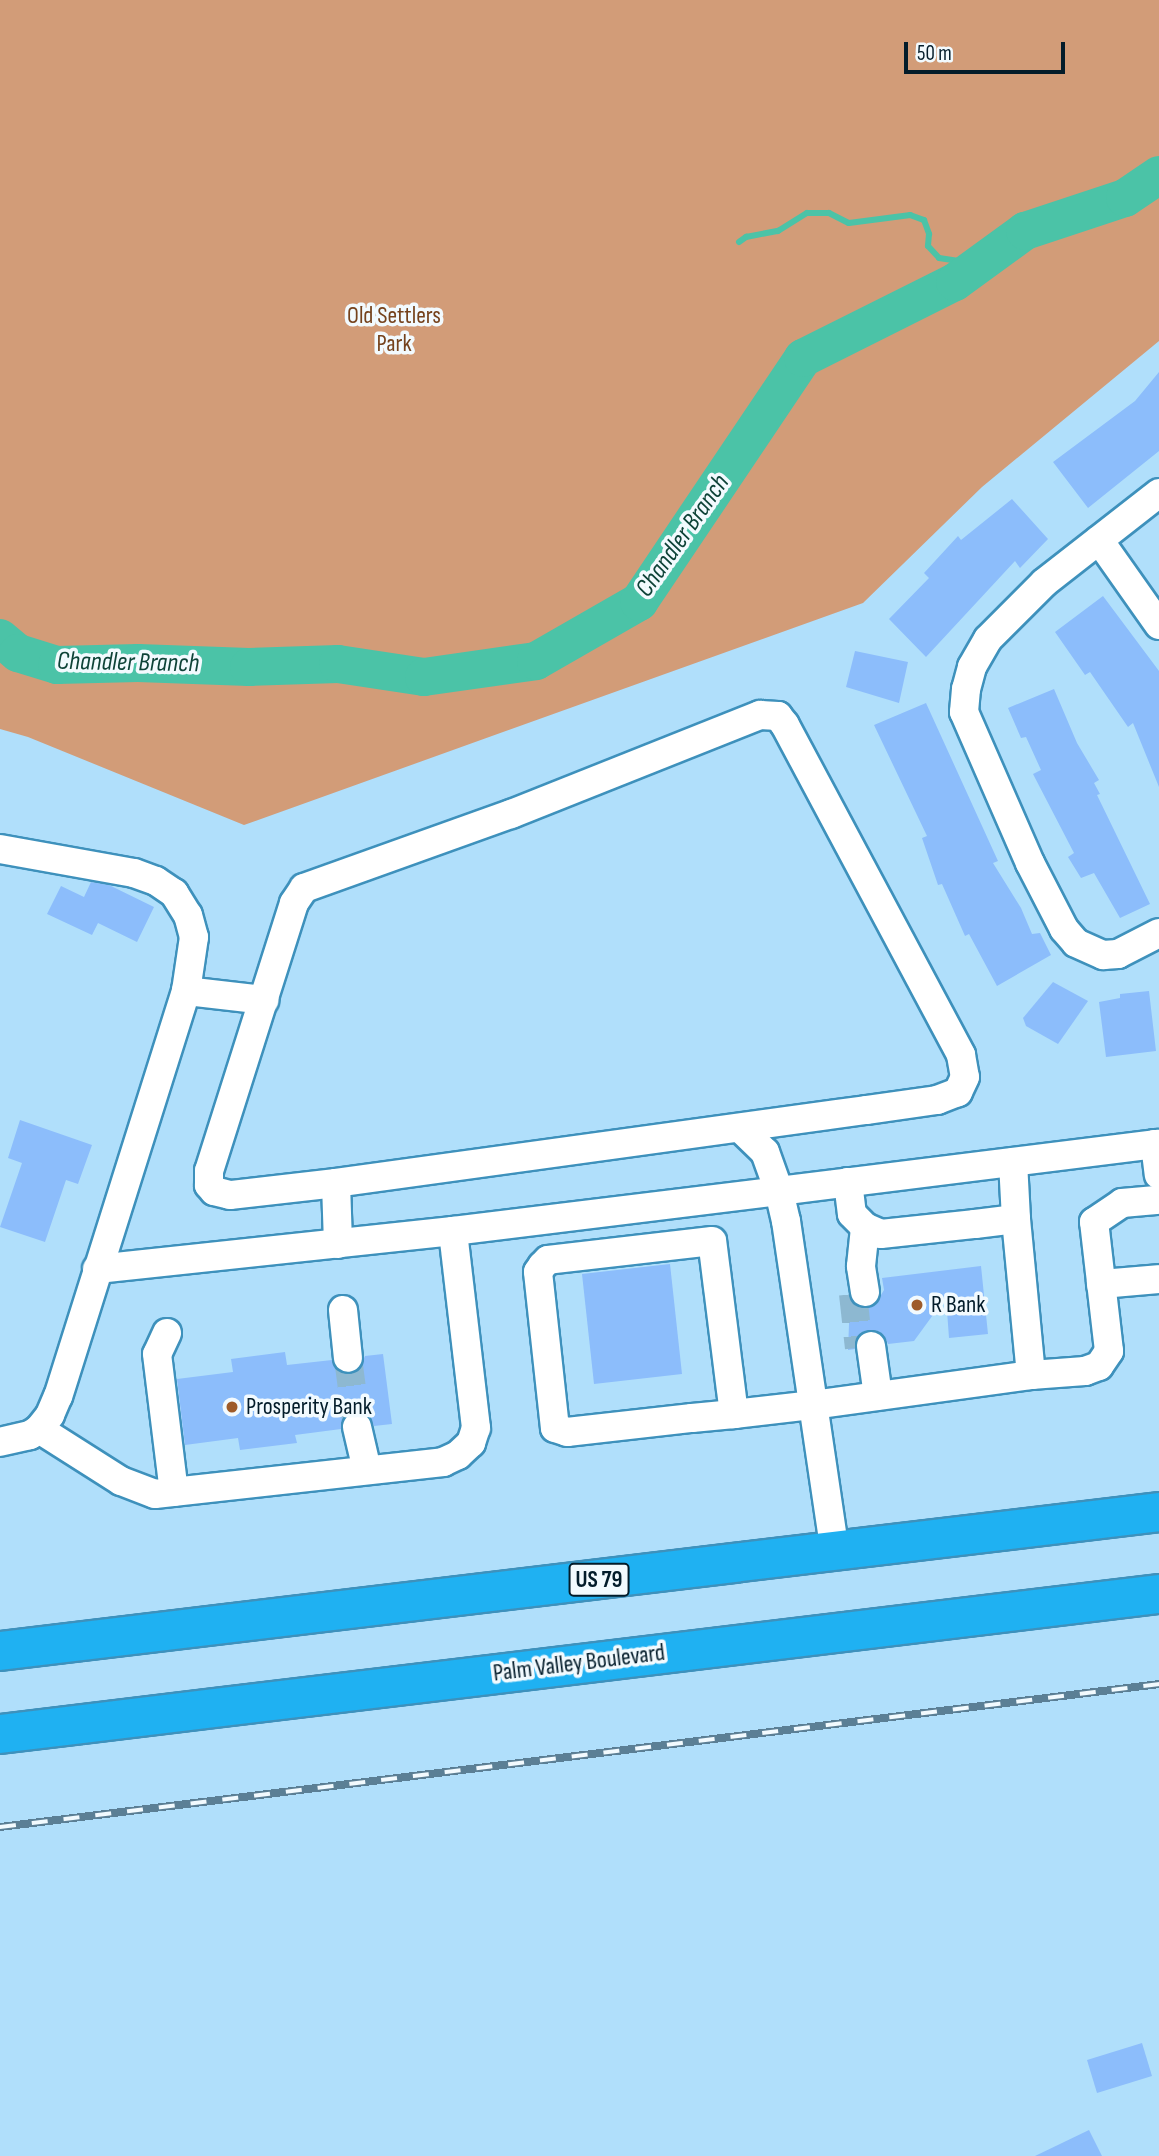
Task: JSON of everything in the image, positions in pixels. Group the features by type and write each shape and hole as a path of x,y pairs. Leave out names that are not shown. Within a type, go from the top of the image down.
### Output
{"highway":[{"name":"US 79","path":"0,1651 1159,1512"},
{"name":"Palm Valley Boulevard","path":"0,1734 1159,1594"}],"street":[{"path":"1159,493 1044,583 988,639 972,667 964,712 1030,863 1064,929 1076,943 1103,955 1118,954 1159,933"},
{"path":"1099,540 1159,625"},
{"path":"760,715 778,716 961,1055 965,1077 958,1091 944,1098 741,1129 230,1195 214,1191 209,1185 209,1171 294,903 304,888 511,814 760,715"},
{"path":"0,849 134,873 174,893 188,915 194,937 186,991 58,1396 50,1415 39,1429 30,1435 0,1442"},
{"path":"186,991 264,1000"},
{"path":"741,1129 765,1152 779,1191 786,1222 835,1551"},
{"path":"97,1269 453,1231 1157,1144 1159,1175"},
{"path":"1013,1162 1031,1375"},
{"path":"848,1182 852,1214 865,1227 881,1234 1016,1219"},
{"path":"336,1183 338,1244"},
{"path":"706,1200 734,1414"},
{"path":"712,1241 548,1260 542,1266 538,1272 555,1428 566,1432 813,1405 1031,1375 1085,1371 1099,1366 1109,1352 1094,1222 1122,1203 1159,1200"},
{"path":"860,1284 865,1227"},
{"path":"39,1429 121,1481 155,1494 443,1462 458,1455 471,1443 476,1428 453,1231"},
{"path":"1101,1284 1159,1279"},
{"path":"343,1310 348,1358"},
{"path":"167,1333 157,1354 174,1492"},
{"path":"865,1347 871,1397"},
{"path":"357,1427 367,1470"}],"green space":[{"name":"Old Settlers Park","path":"0,0 1159,0 1159,341 982,487 863,603 244,825 28,737 0,729"}],"building":[{"path":"1159,372 1159,451 1088,508 1053,462 1135,401"},
{"path":"1012,499 1048,539 1020,568 1015,561 926,657 889,619 929,578 924,573 958,536 961,540"},
{"path":"1103,596 1159,671 1159,787 1133,723 1128,727 1090,672 1085,675 1055,632"},
{"path":"855,651 908,662 899,703 846,687"},
{"path":"1054,689 1077,743 1099,780 1094,783 1100,794 1097,795 1150,904 1120,918 1094,873 1081,878 1068,857 1074,853 1033,774 1041,770 1026,737 1021,738 1008,708"},
{"path":"926,703 998,861 993,863 1021,908 1032,934 1040,933 1051,955 997,986 969,934 965,936 942,884 938,885 922,838 927,836 874,725"},
{"path":"91,882 109,885 154,907 137,942 98,923 92,935 47,914 61,886 84,897"},
{"path":"1053,982 1088,1001 1058,1044 1026,1026 1023,1018"},
{"path":"1149,991 1156,1051 1106,1057 1099,1002 1120,998 1120,994"},
{"path":"20,1120 92,1145 78,1184 66,1180 45,1242 0,1227 22,1163 8,1158"},
{"path":"670,1264 682,1374 594,1384 582,1274"},
{"name":"R Bank","path":"981,1266 988,1334 949,1338 946,1297 914,1341 888,1344 884,1335 869,1330 860,1333 855,1349 848,1350 850,1299 860,1308 875,1305 884,1290 882,1278"},
{"path":"285,1352 287,1365 332,1360 335,1368 349,1375 358,1371 365,1356 383,1354 392,1424 374,1426 369,1415 354,1411 345,1415 341,1429 295,1435 297,1443 240,1450 238,1438 185,1445 177,1379 233,1372 231,1359"},
{"path":"1142,2043 1152,2076 1097,2093 1087,2060"},
{"path":"1089,2130 1102,2156 1035,2156"}],"waterway":[{"name":"Chandler Branch","path":"0,638 18,653 57,665 138,663 249,667 338,664 424,677 536,661 639,602 803,358 955,282 1025,231 1125,198 1159,175"},
{"path":"739,242 746,237 778,231 807,213 829,213 849,223 910,215 924,220 929,234 928,246 939,258 979,264"}],"tunnel":[{"path":"853,1294 859,1348"},
{"path":"348,1358 357,1427"}],"railway":[{"path":"0,1827 1159,1684"}],"place":[{"name":"R Bank","path":"917,1305"},
{"name":"Prosperity Bank","path":"232,1407"}]}
